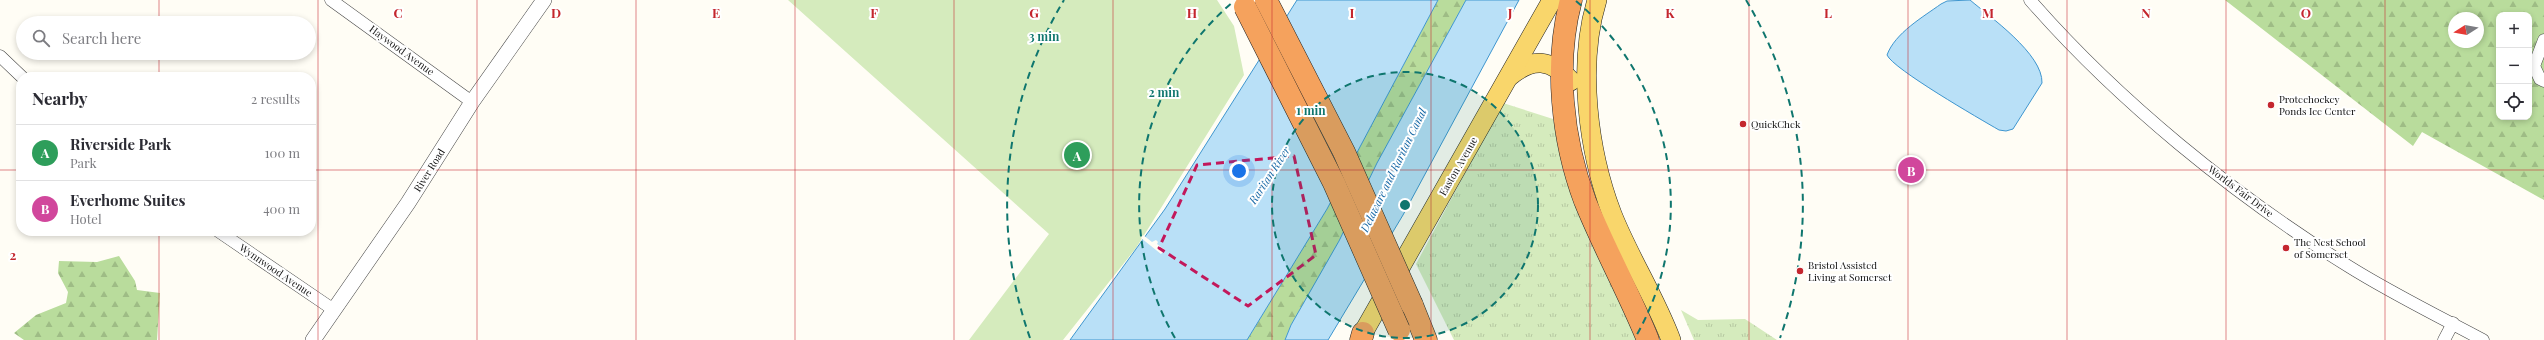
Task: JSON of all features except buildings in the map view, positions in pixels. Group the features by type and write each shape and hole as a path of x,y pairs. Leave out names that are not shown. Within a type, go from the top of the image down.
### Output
{"highway":[{"path":"1266,0 1344,152 1426,340"},
{"path":"1571,0 1562,71 1569,137 1585,200 1648,340"},
{"path":"1243,3 1334,183 1401,337"}],"main road":[{"name":"Easton Avenue","path":"1362,336 1552,0"},
{"path":"1597,0 1591,20 1586,62 1587,105 1597,156 1612,214 1671,340"},
{"path":"1509,76 1525,65 1533,63 1549,64 1562,71 1587,105"}],"street":[{"name":"Haywood Avenue","path":"331,0 472,102"},
{"name":"River Road","path":"313,340 408,203 472,102 544,0"},
{"name":"Worlds Fair Drive","path":"2030,0 2058,32 2102,74 2209,168 2289,227 2349,267 2483,340"},
{"path":"2544,40 2534,66 2540,79 2544,81"},
{"path":"0,56 17,72"},
{"name":"Wynnwood Avenue","path":"225,236 334,310"},
{"path":"2444,340 2453,324"}],"highlighted area":[{"path":"1294,156 1316,255 1248,306 1159,248 1197,165"}],"green space":[{"path":"788,0 1217,0 1234,26 1244,75 1136,248 1063,340 969,340 1049,234"},
{"path":"1438,0 1466,0 1377,163 1326,267 1291,325 1285,340 1247,340 1327,209"},
{"path":"2225,0 2544,0 2544,200 2422,132 2413,146"},
{"path":"1503,103 1553,119 1567,174 1612,287 1619,289 1641,340 1454,340 1416,264"},
{"path":"119,256 135,281 137,290 160,293 157,340 24,340 14,333 36,315 66,303 68,292 58,273 59,261 97,262"},
{"path":"1681,310 1698,320 1745,319 1777,340 1694,340"}],"water":[{"name":"Raritan River","path":"1297,0 1438,0 1327,209 1247,340 1070,340 1165,209"},
{"name":"Delaware and Raritan Canal","path":"1466,0 1519,0 1403,215 1328,340 1285,340 1291,325 1339,241 1377,163"},
{"path":"1970,0 2002,26 2025,48 2034,60 2040,72 2042,83 2013,129 2006,131 1999,130 1974,116 1904,71 1887,55 1896,40 1910,26 1941,4 1947,1"}],"pier":[{"path":"1143,235 1152,242 1156,240 1158,242 1157,244 1165,250 1161,254 1141,238"}],"place":[{"name":"Protechockey Ponds Ice Center","path":"2271,105"},
{"name":"QuickChek","path":"1743,124"},
{"name":"Riverside Park","path":"1077,155"},
{"name":"Everhome Suites","path":"1911,170"},
{"name":"The Nest School of Somerset","path":"2286,248"},
{"name":"Bristol Assisted Living at Somerset","path":"1800,271"}]}
